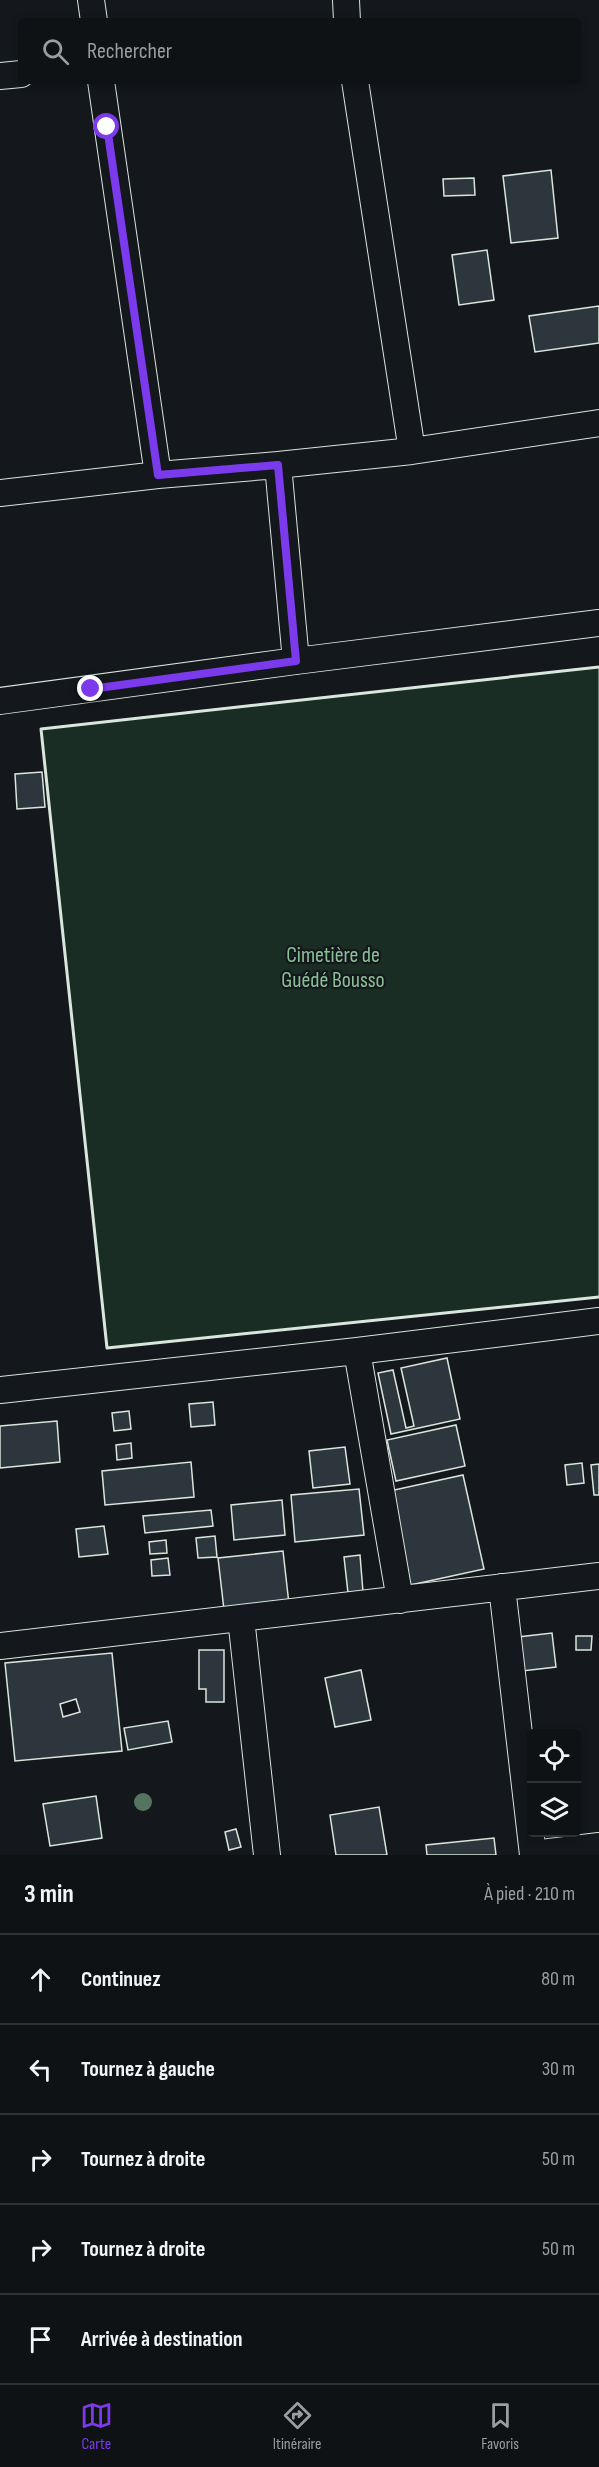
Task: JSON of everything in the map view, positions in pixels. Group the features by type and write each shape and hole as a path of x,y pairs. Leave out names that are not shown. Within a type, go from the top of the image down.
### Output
{"street":[{"path":"91,0 94,18"},
{"path":"346,0 347,18"},
{"path":"0,76 18,74"},
{"path":"101,84 158,475"},
{"path":"355,84 411,451"},
{"path":"0,493 158,475 411,451 599,423"},
{"path":"278,465 296,661"},
{"path":"0,701 599,623"},
{"path":"0,1390 357,1351 599,1321"},
{"path":"357,1351 400,1600"},
{"path":"0,1646 599,1576"},
{"path":"502,1587 533,1855 599,1846"},
{"path":"241,1618 267,1855"}],"green space":[{"name":"Cimetière de Guédé Bousso","path":"599,667 599,1297 107,1348 41,729"}],"building":[{"path":"551,170 558,238 511,243 503,176"},
{"path":"474,178 475,195 444,196 443,179"},
{"path":"487,250 494,300 459,305 452,255"},
{"path":"599,306 599,343 535,352 529,316"},
{"path":"42,772 45,807 17,809 15,774"},
{"path":"447,1358 460,1419 391,1434 378,1373 393,1370 406,1428 414,1426 401,1368"},
{"path":"213,1402 215,1425 191,1427 189,1404"},
{"path":"129,1411 131,1429 114,1431 112,1413"},
{"path":"57,1421 60,1462 0,1468 0,1426"},
{"path":"456,1425 465,1466 396,1481 387,1440"},
{"path":"131,1443 132,1458 117,1460 116,1445"},
{"path":"345,1447 350,1484 313,1488 309,1451"},
{"path":"191,1462 194,1497 105,1505 102,1471"},
{"path":"582,1463 584,1483 567,1485 565,1465"},
{"path":"599,1464 599,1495 594,1495 591,1465"},
{"path":"463,1475 484,1569 406,1586 385,1492"},
{"path":"359,1489 364,1535 295,1542 291,1495"},
{"path":"282,1500 285,1535 234,1540 231,1505"},
{"path":"211,1510 213,1526 145,1533 143,1516"},
{"path":"104,1526 108,1554 79,1557 76,1529"},
{"path":"215,1536 217,1557 198,1558 196,1538"},
{"path":"166,1540 167,1553 150,1554 149,1542"},
{"path":"283,1551 289,1604 224,1610 218,1558"},
{"path":"360,1555 363,1592 348,1593 344,1557"},
{"path":"168,1558 170,1575 152,1576 151,1560"},
{"path":"552,1633 556,1667 522,1671 518,1637"},
{"path":"576,1636 592,1636 591,1650 576,1650"},
{"path":"199,1650 224,1650 224,1702 206,1702 206,1689 199,1689"},
{"path":"112,1653 122,1751 15,1761 5,1663","holes":["76,1699 80,1712 63,1717 60,1704"]},
{"path":"361,1670 371,1720 335,1727 325,1678"},
{"path":"168,1721 172,1742 128,1750 124,1728"},
{"path":"96,1796 102,1838 50,1846 43,1804"},
{"path":"379,1807 387,1855 336,1855 330,1815"},
{"path":"236,1829 241,1847 229,1850 225,1832"},
{"path":"494,1838 496,1855 427,1855 426,1845"}],"wall":[{"path":"599,667 41,729 107,1348 599,1297"}],"route":[{"path":"91,689 296,661 278,465 158,475 107,127"}]}
